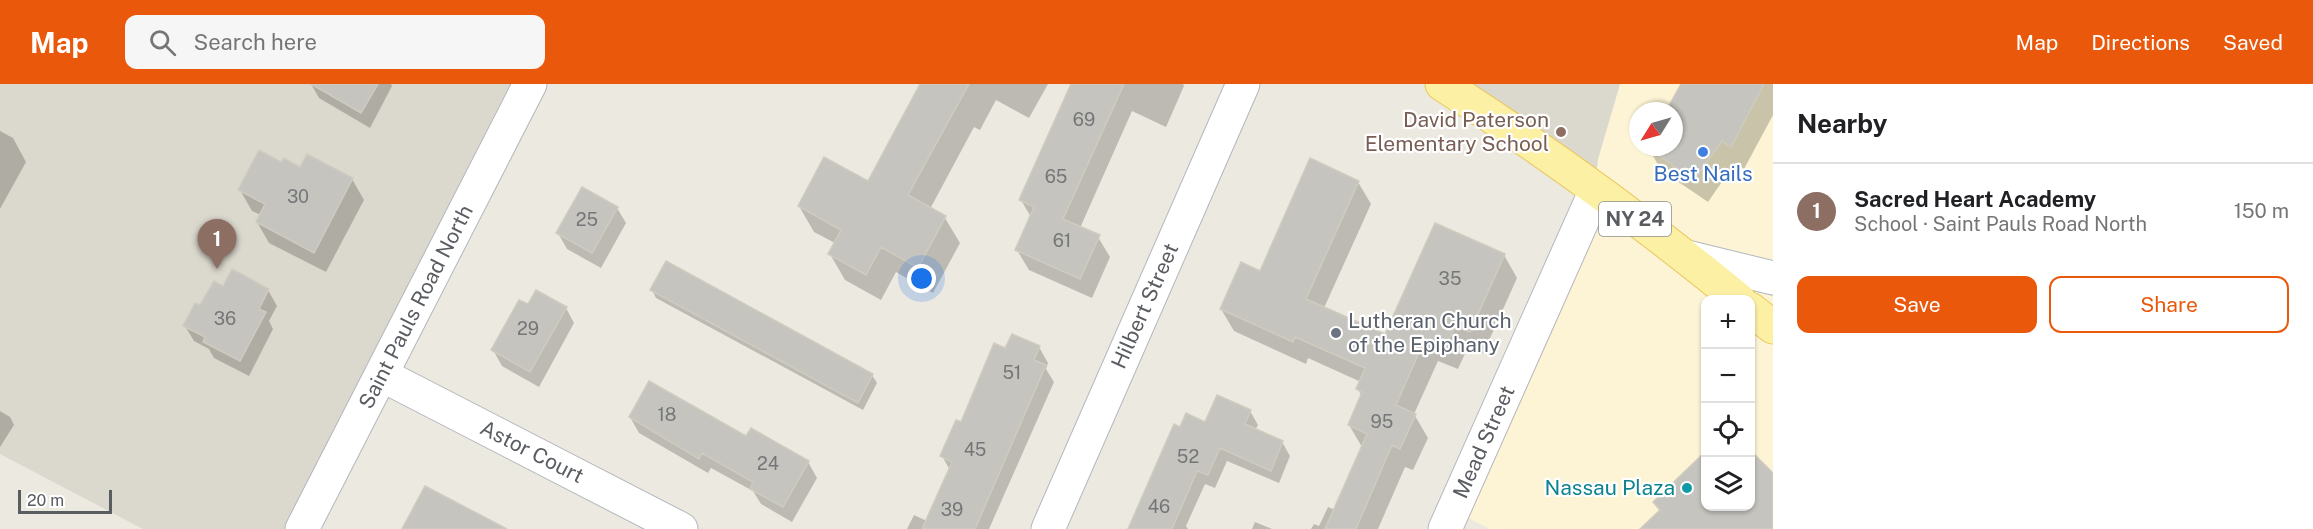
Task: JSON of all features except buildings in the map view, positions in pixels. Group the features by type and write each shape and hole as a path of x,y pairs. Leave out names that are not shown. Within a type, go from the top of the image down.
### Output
{"main road":[{"name":"NY 24","path":"1442,84 1563,166 1687,257 1733,295"},
{"path":"1755,313 1773,327"}],"street":[{"name":"Saint Pauls Road North","path":"302,529 530,84"},
{"name":"Hilbert Street","path":"1048,529 1243,84"},
{"name":"Mead Street","path":"1445,529 1596,190"},
{"path":"1687,257 1773,278"},
{"name":"Astor Court","path":"382,375 681,529"}],"shaded area":[{"path":"0,84 534,84 294,529 143,529 0,454"},
{"name":"David Paterson Elementary School","path":"1445,84 1620,84 1598,159 1595,187"},
{"path":"1620,84 1773,84 1773,529 1490,529 1449,508 1595,187 1598,159"}],"place":[{"name":"David Paterson Elementary School","path":"1561,132"},
{"name":"Best Nails","path":"1703,152"},
{"name":"Sacred Heart Academy","path":"217,269"},
{"name":"Lutheran Church of the Epiphany","path":"1336,333"},
{"name":"Nassau Plaza","path":"1687,488"}]}
